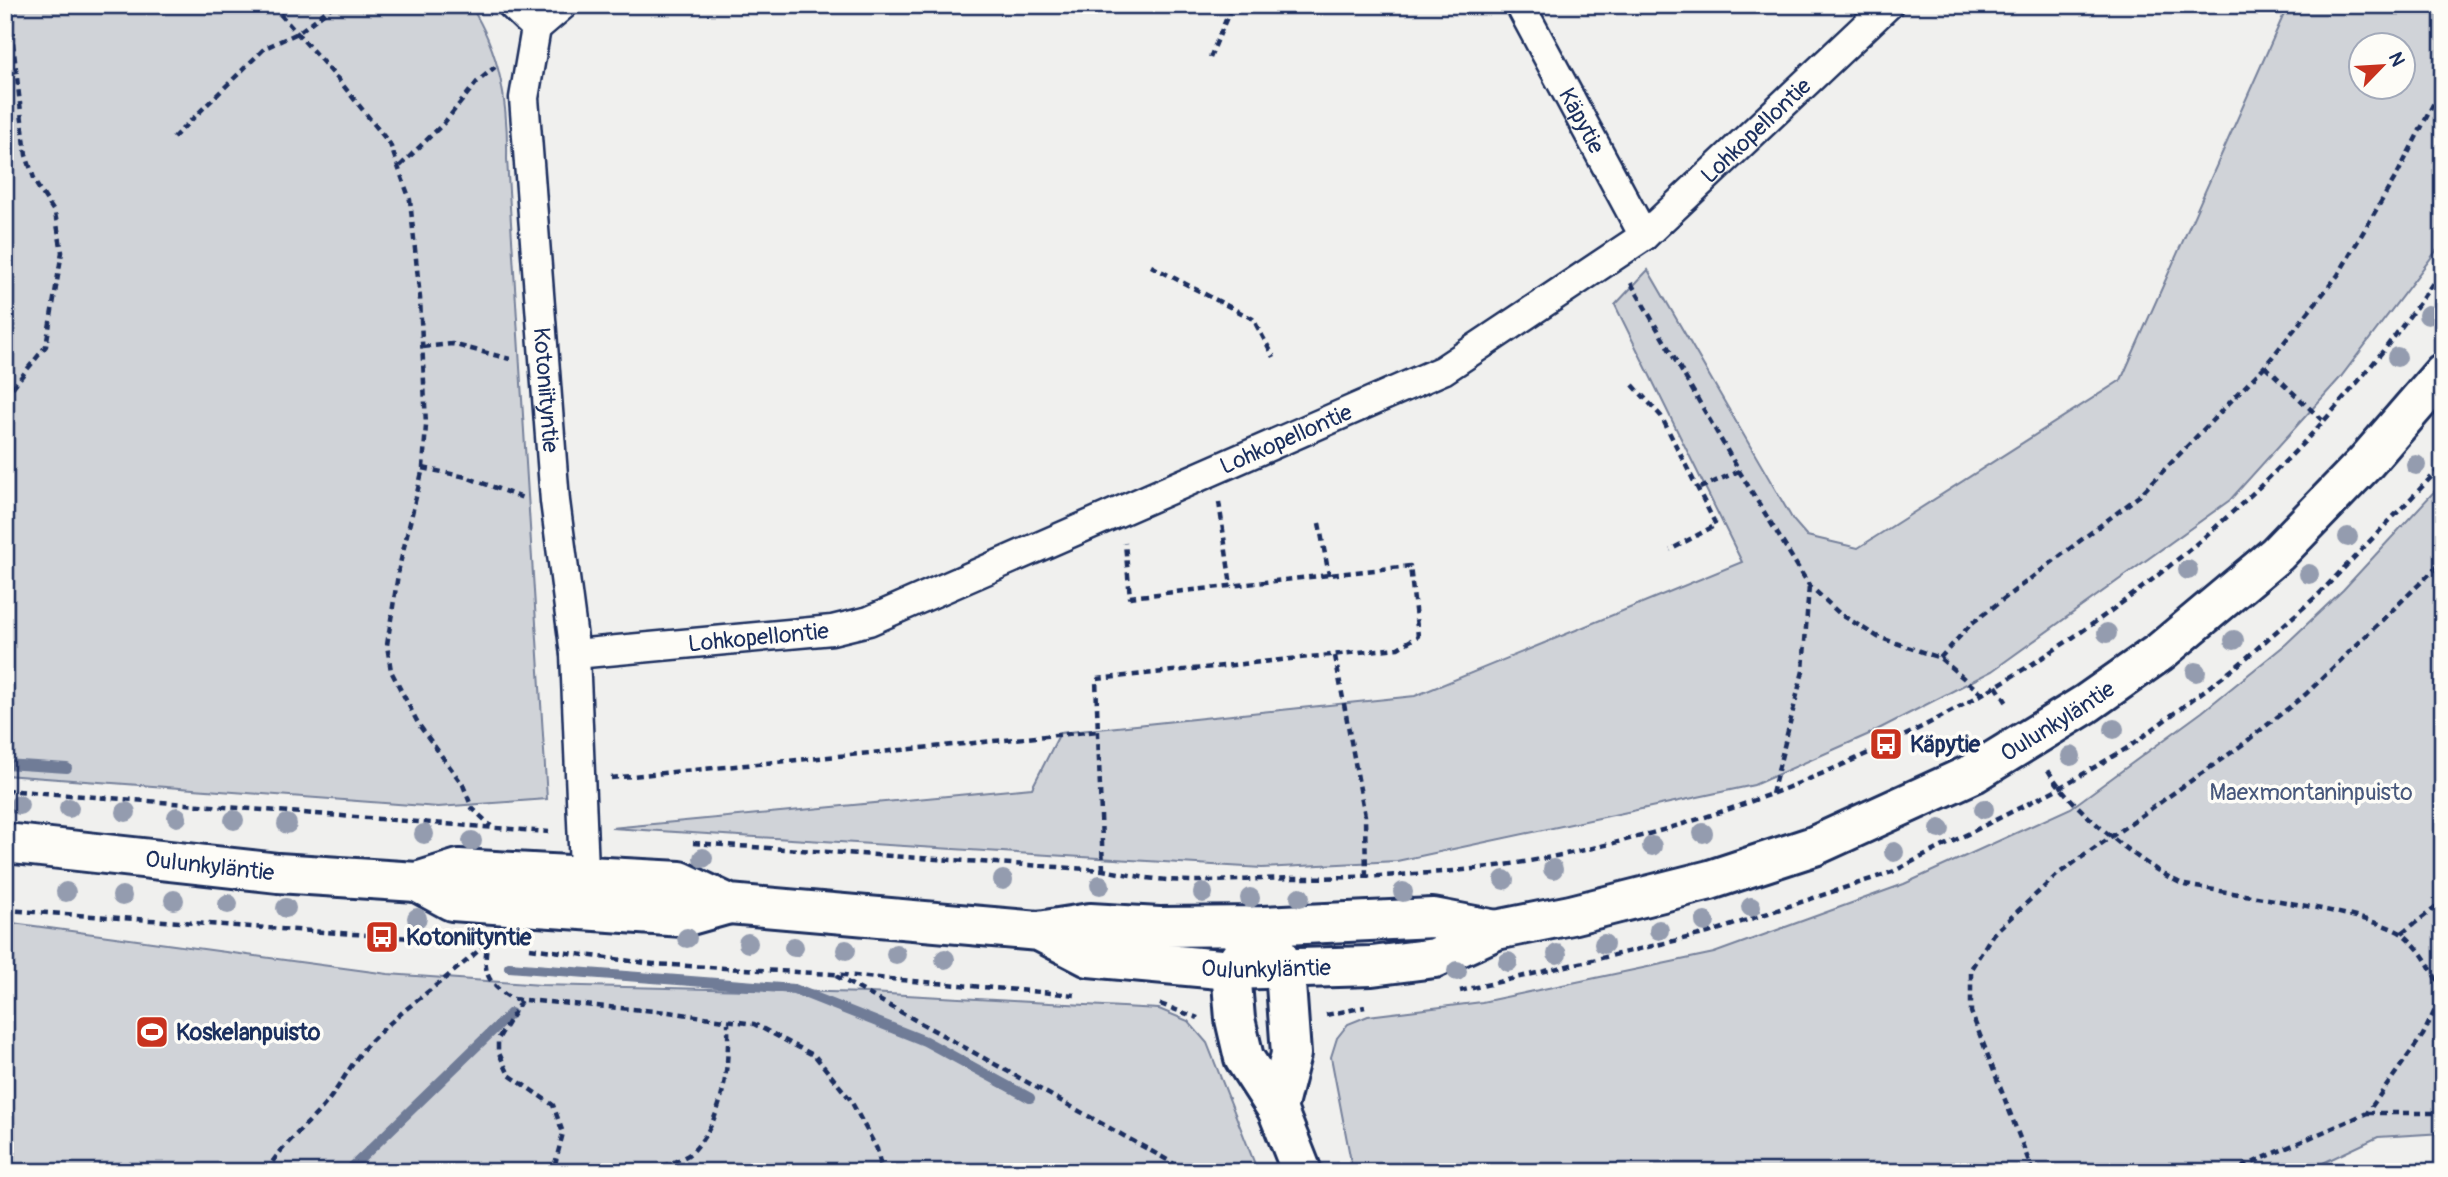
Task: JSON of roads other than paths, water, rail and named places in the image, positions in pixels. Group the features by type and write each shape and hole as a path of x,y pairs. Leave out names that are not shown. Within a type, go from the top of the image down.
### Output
{"main road":[{"name":"Oulunkyläntie","path":"1039,931 1089,957 1231,970 1372,966 1435,958 1496,930 1571,915 1710,880 1814,846 1974,773 2123,678 2277,554 2374,453 2443,373"},
{"name":"Oulunkyläntie","path":"5,843 278,873 417,882 452,901 584,893 683,917 729,904 1039,931 1090,923 1159,927 1262,926 1433,918 1496,930"},
{"path":"1277,1109 1291,1054 1285,970 1262,926 1231,970 1235,1019 1244,1058 1277,1109 1301,1172"}],"street":[{"path":"512,5 536,28 563,5"},
{"name":"Käpytie","path":"1520,5 1644,236"},
{"name":"Lohkopellontie","path":"575,654 832,630 869,621 1443,370 1644,236 1888,5"},
{"name":"Kotoniityntie","path":"536,28 524,98 555,501 575,654 584,893"}],"waterway":[{"path":"5,764 67,768"},
{"path":"509,967 794,989 925,1041 1030,1098"},
{"path":"347,1172 511,1013"}],"place":[{"name":"Käpytie","path":"1886,744"},
{"name":"Kotoniityntie","path":"382,937"},
{"name":"Koskelanpuisto","path":"152,1032"}],"park label":[{"name":"Maexmontaninpuisto","path":"2311,792"}]}
